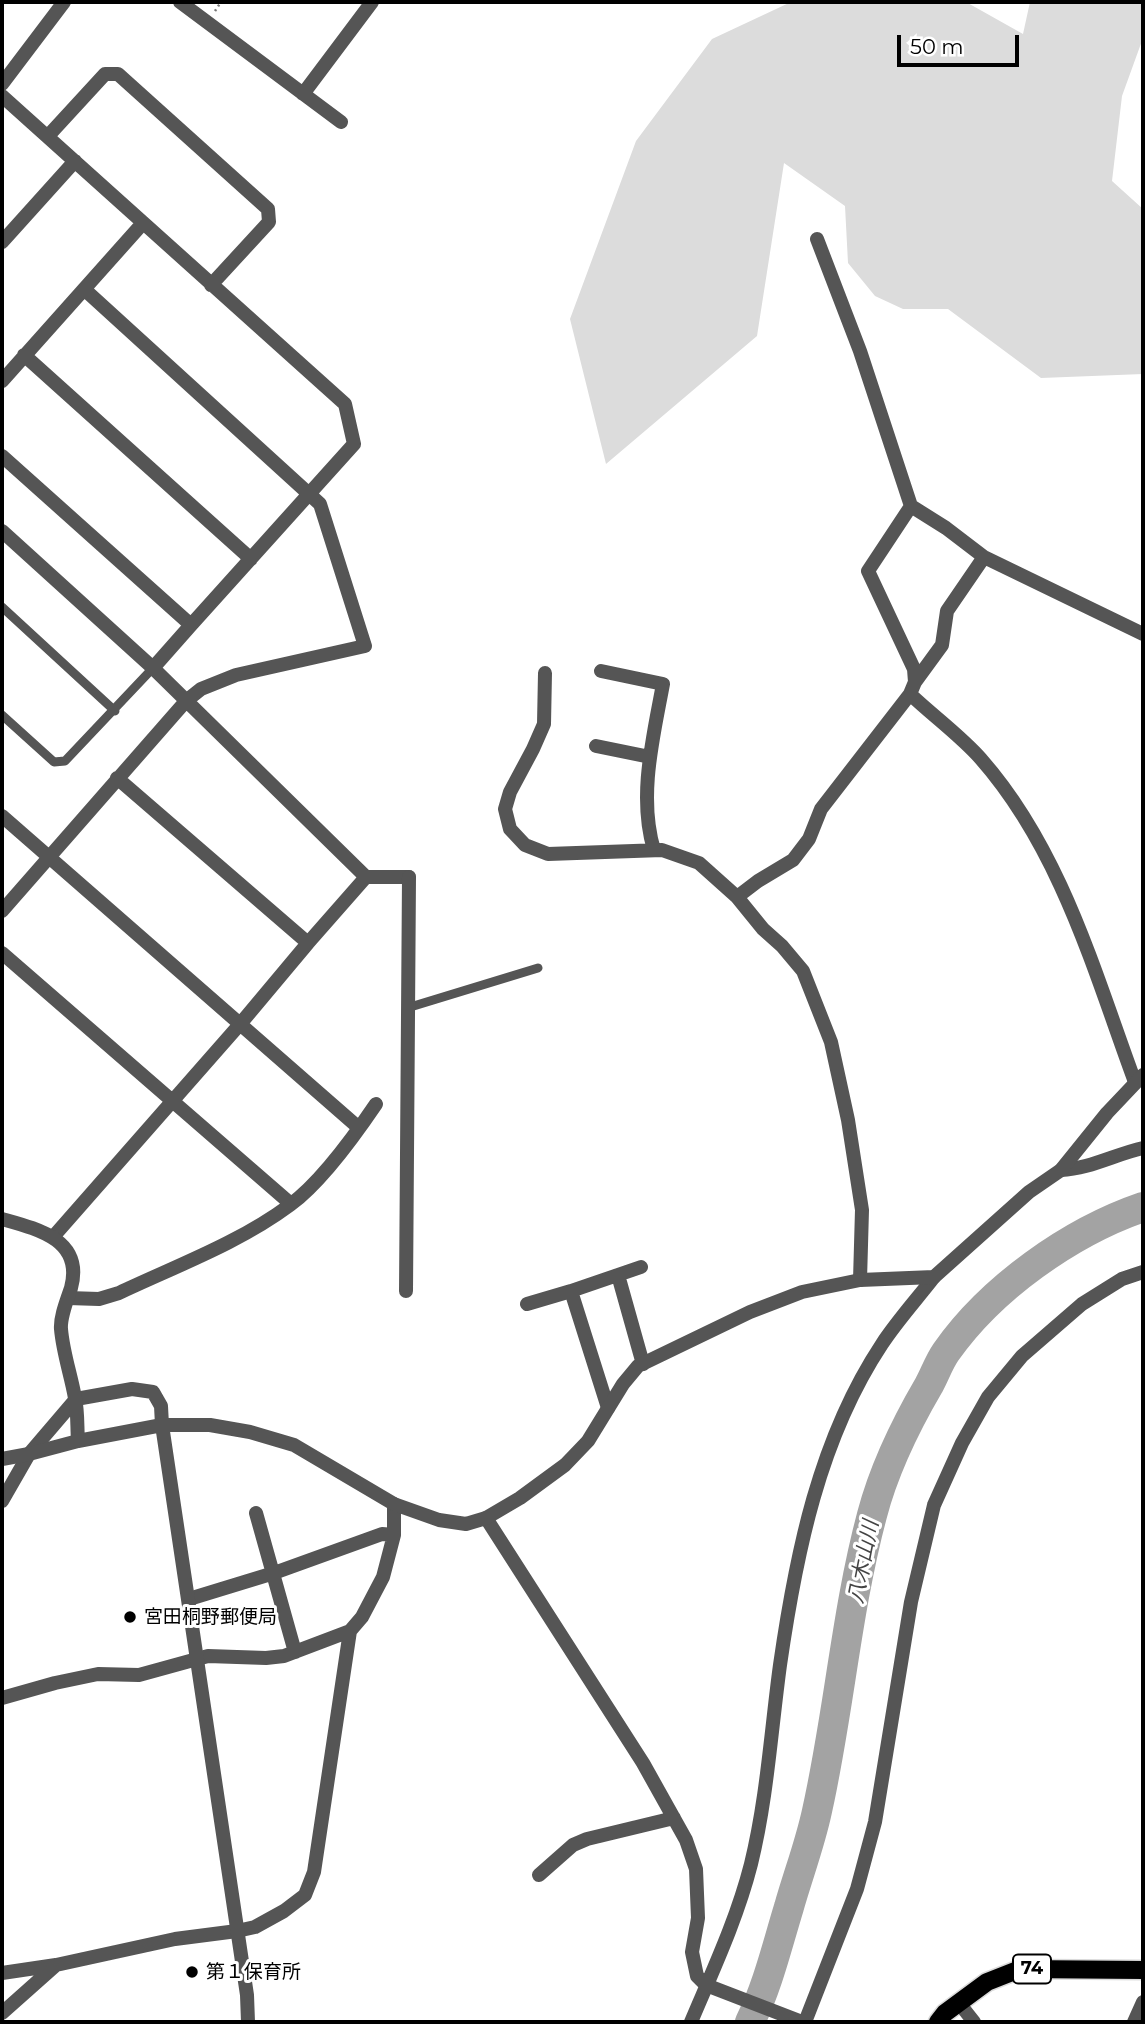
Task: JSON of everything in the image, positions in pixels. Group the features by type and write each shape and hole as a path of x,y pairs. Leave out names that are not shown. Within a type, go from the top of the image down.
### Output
{"main road":[{"name":"74","path":"938,2022 945,2013 987,1982 1020,1969 1143,1970"}],"street":[{"path":"2,84 64,2"},
{"path":"180,2 341,122"},
{"path":"303,93 369,3"},
{"path":"48,136 105,74 117,74 268,209 269,222 211,285"},
{"path":"2,96 345,404 355,444 153,668"},
{"path":"2,242 75,161"},
{"path":"2,380 144,223"},
{"path":"817,239 860,351 911,506 984,557 1143,634"},
{"path":"2,911 186,701 201,689 236,675 365,646 320,504 84,289"},
{"path":"24,355 251,559"},
{"path":"2,456 191,625"},
{"path":"911,506 868,571 914,669 912,688"},
{"path":"2,531 153,668 366,877 409,877 406,1290"},
{"path":"737,897 793,860 809,839 821,809 942,645 947,611 984,557"},
{"path":"601,671 663,684 650,757 648,830 654,850"},
{"path":"545,673 544,724 510,792 505,808 510,830 525,845 548,854 654,850 699,863 737,897 803,971 831,1042 848,1120 862,1210 860,1280"},
{"path":"691,2022 710,1987 751,1864 766,1783 780,1665 797,1566 838,1425 882,1344 934,1277 1029,1192 1062,1170 1107,1113 1139,1079 1067,897 1028,821 981,758 912,688"},
{"path":"596,746 650,757"},
{"path":"117,778 307,943"},
{"path":"2,816 359,1128"},
{"path":"53,1237 366,877"},
{"path":"2,953 292,1204"},
{"path":"68,1298 99,1298 119,1293 251,1230 292,1204 312,1185 376,1104"},
{"path":"1062,1170 1075,1170 1123,1152 1143,1148"},
{"path":"2,1219 53,1237 64,1247 72,1260 74,1273 60,1326 75,1399 78,1441"},
{"path":"527,1304 641,1267"},
{"path":"486,1518 614,1716 686,1840 696,1868 698,1917 692,1952 698,1976 710,1987 803,2022 857,1889 865,1862 875,1822 914,1590 934,1504 962,1443 988,1397 1023,1356 1082,1304 1122,1279 1143,1272"},
{"path":"618,1275 643,1364"},
{"path":"2,1459 162,1425 210,1425 294,1444 394,1504 439,1520 466,1524 486,1518 565,1465 588,1441 623,1384 638,1366 750,1312 802,1292 860,1280 934,1277"},
{"path":"571,1291 608,1408"},
{"path":"2,1501 29,1454 75,1399 132,1389 153,1392 161,1406 247,1995 248,2022"},
{"path":"2,1698 98,1674 139,1675 197,1658 224,1655 266,1658 284,1656 350,1631 362,1617 383,1577 394,1535 394,1504"},
{"path":"256,1513 295,1652"},
{"path":"189,1599 274,1573 382,1534 394,1535"},
{"path":"2,1973 56,1965 176,1939 255,1927 284,1911 305,1895 314,1872 350,1631"},
{"path":"539,1875 573,1845 587,1839 674,1818"},
{"path":"2,2012 56,1965"},
{"path":"1134,2022 1143,2002"},
{"path":"960,2003 974,2022"}],"lane":[{"path":"2,607 115,711"},
{"path":"2,715 54,762 65,761 153,668"},
{"path":"407,1008 538,968"}],"shaded area":[{"path":"791,2 966,2 1023,34 1030,2 1143,2 1143,38 1122,96 1112,181 1143,209 1143,374 1041,378 948,309 903,309 875,296 848,263 845,206 784,163 757,336 606,464 570,319 636,141 712,39"}],"waterway":[{"name":"八木山川","path":"750,2022 772,1965 814,1823 825,1774 863,1552 883,1481 904,1432 944,1356 964,1328 986,1306 1034,1265 1060,1247 1088,1231 1143,1207"}],"place":[{"name":"宮田桐野郵便局","path":"130,1617"},
{"name":"第１保育所","path":"192,1972"}]}
